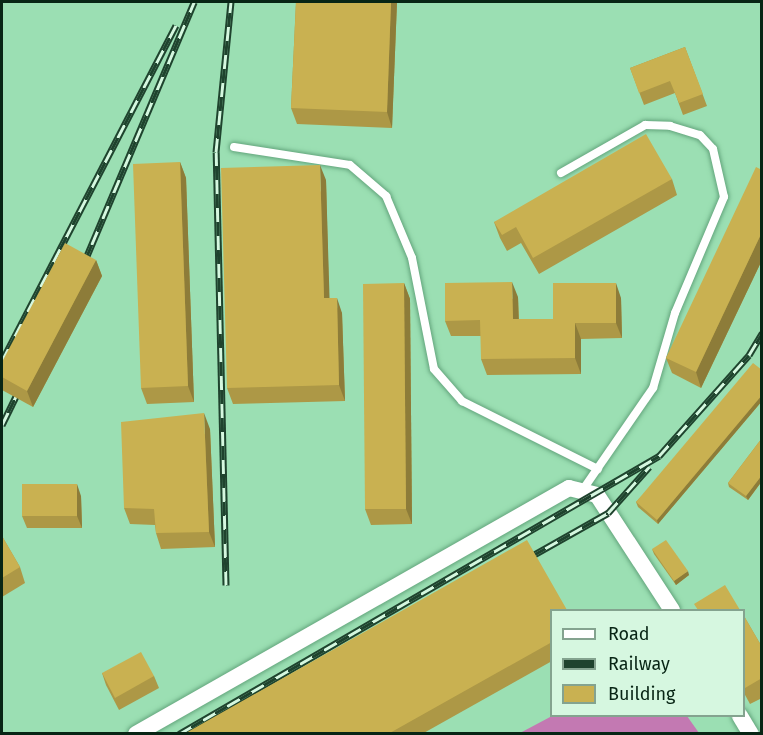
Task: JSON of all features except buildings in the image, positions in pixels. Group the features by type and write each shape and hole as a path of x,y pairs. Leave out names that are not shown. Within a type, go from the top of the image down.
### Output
{"street":[{"path":"136,734 569,488 584,488 597,495 671,609"},
{"path":"741,717 751,734"}],"lane":[{"path":"561,173 645,125 700,135 722,172 724,197 675,313 653,388 584,488"},
{"path":"234,147 350,165 377,188 386,196 412,258 434,369 462,400 598,469"}],"shaded area":[{"path":"550,717 688,717 699,733 520,733"}],"railway":[{"path":"81,270 194,2"},
{"path":"226,585 216,152 231,2"},
{"path":"2,361 176,25"},
{"path":"179,734 659,456 749,355 762,333"},
{"path":"2,425 22,384"},
{"path":"521,562 608,513 649,467"}]}
